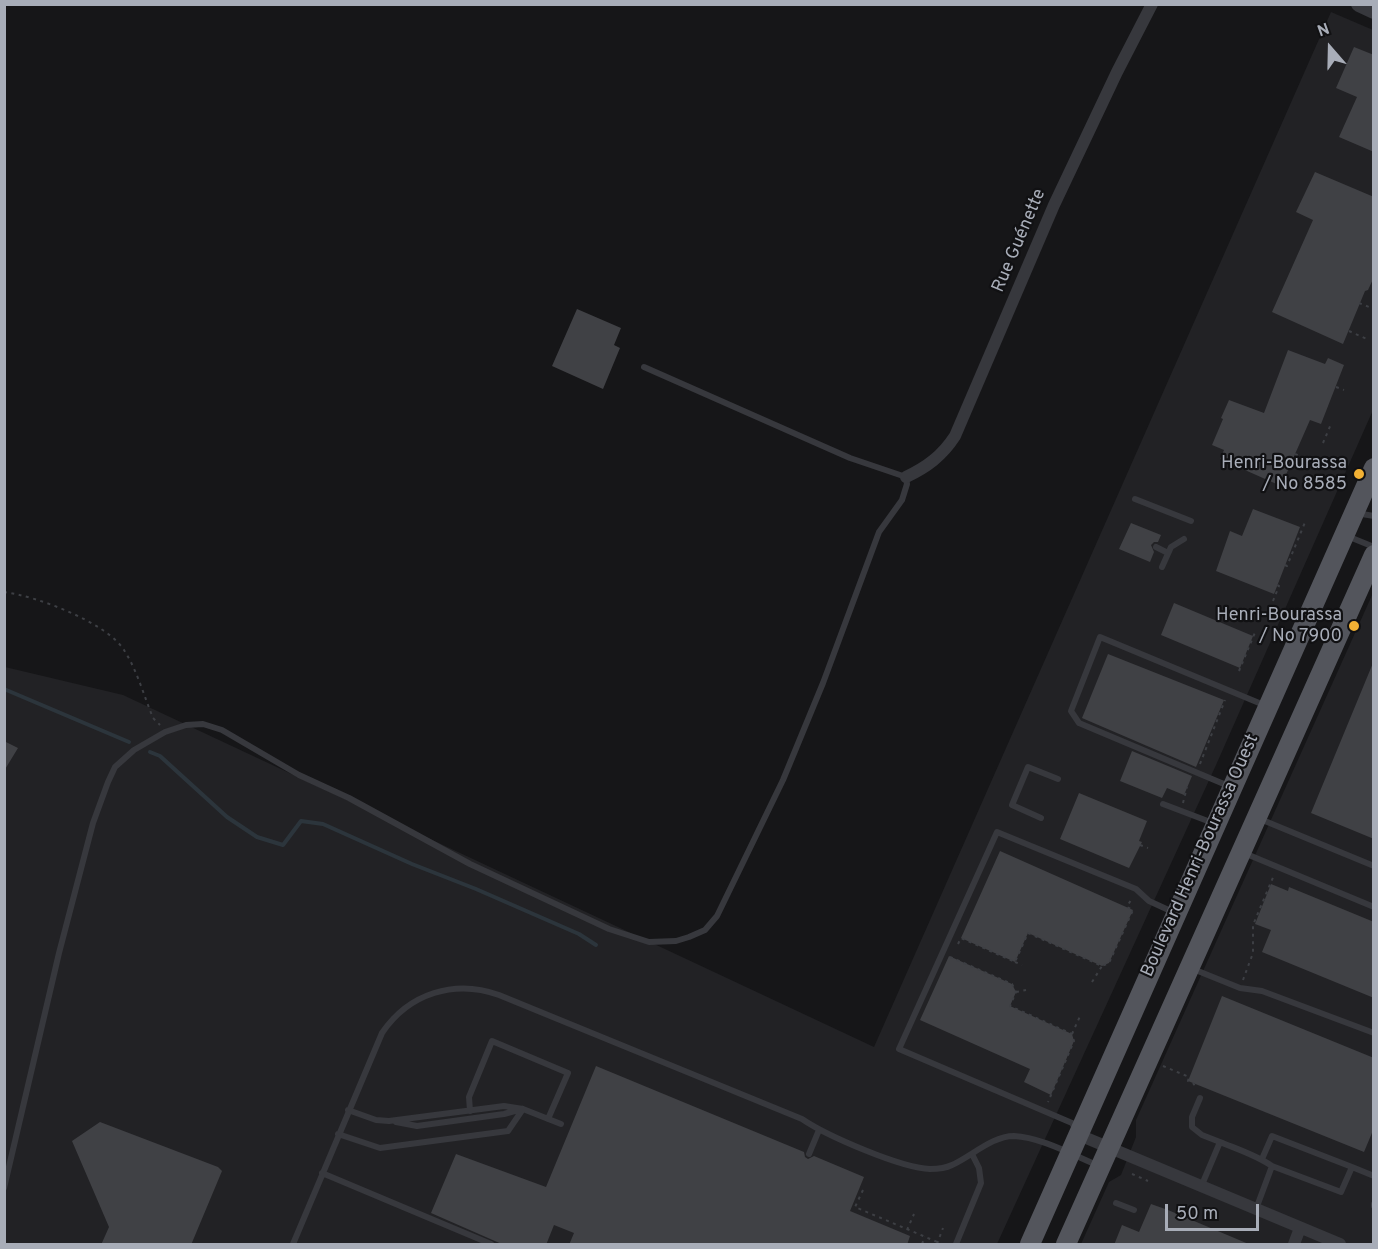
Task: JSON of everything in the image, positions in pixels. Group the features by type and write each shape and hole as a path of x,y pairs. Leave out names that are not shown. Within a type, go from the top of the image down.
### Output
{"main road":[{"name":"Boulevard Henri-Bourassa Ouest","path":"1030,1245 1344,535 1364,515 1374,468"},
{"name":"Boulevard Henri-Bourassa Ouest","path":"1066,1245 1374,555"}],"street":[{"name":"Rue Guénette","path":"906,477 936,460 955,436 1054,205 1152,4"},
{"path":"1359,4 1374,11"},
{"path":"1079,1135 1337,1244"},
{"path":"1294,1245 1300,1228"}],"lane":[{"path":"4,1188 59,953 93,823 115,768 134,750 165,732 195,724 222,730 299,775 349,798 470,864 609,928 649,942 689,937 705,930 717,916 783,780 838,644 879,532 902,500 907,484 906,477 850,458 644,367"},
{"path":"1135,499 1191,521"},
{"path":"1344,535 1374,547"},
{"path":"1162,567 1170,547 1184,539"},
{"path":"1156,547 1168,553"},
{"path":"1232,787 1079,723 1071,711 1100,637 1267,707"},
{"path":"1041,818 1012,805 1028,767 1058,779"},
{"path":"1163,804 1215,824"},
{"path":"1257,817 1374,866"},
{"path":"1079,1135 1072,1123 899,1049 997,831 1136,890 1149,901 1176,913"},
{"path":"1241,852 1374,907"},
{"path":"1189,968 1240,988 1262,991 1374,1033"},
{"path":"293,1245 378,1040 392,1019 404,1008 426,995 442,990 467,988 500,995 802,1119 819,1130 899,1162 922,1168 948,1167 1001,1138 1012,1136 1029,1139 1100,1166"},
{"path":"470,1111 469,1097 492,1041 568,1073 548,1119"},
{"path":"1200,1098 1192,1117 1192,1127 1202,1135 1262,1159 1272,1166 1341,1192 1352,1167"},
{"path":"389,1121 504,1106 523,1109 561,1124"},
{"path":"348,1110 376,1120 417,1126 504,1114 523,1109"},
{"path":"338,1134 380,1148 508,1131 523,1109"},
{"path":"809,1154 819,1130"},
{"path":"1262,1159 1272,1136 1374,1176"},
{"path":"1201,1187 1220,1142"},
{"path":"956,1245 982,1178 972,1154"},
{"path":"1256,1209 1272,1166"},
{"path":"322,1173 491,1245"},
{"path":"1116,1203 1134,1210"}],"path":[{"path":"1359,303 1374,309"},
{"path":"1350,331 1369,340"},
{"path":"1336,387 1344,390"},
{"path":"1323,443 1331,424"},
{"path":"1295,454 1314,462"},
{"path":"1285,565 1287,566 1306,520"},
{"path":"1273,601 1279,586 1277,585"},
{"path":"4,592 21,595 55,607 94,625 114,638 124,650 132,666 153,718 165,732"},
{"path":"1239,671 1256,630"},
{"path":"1199,765 1225,700"},
{"path":"1186,795 1187,787"},
{"path":"1140,845 1148,848"},
{"path":"1240,988 1253,953 1253,925 1272,880"},
{"path":"1092,982 1102,966 1109,963 1133,910 1127,908"},
{"path":"1015,962 1028,933 1102,966"},
{"path":"958,944 961,938 1022,965"},
{"path":"949,956 1012,984 1016,992 1010,1006 1072,1034"},
{"path":"1016,992 1026,990"},
{"path":"1051,1095 1074,1041 1072,1034 1081,1014"},
{"path":"1158,1064 1189,1077 1188,1081 1193,1083 1197,1089"},
{"path":"1132,1174 1148,1181"},
{"path":"863,1190 855,1207 942,1245"},
{"path":"907,1230 914,1214"},
{"path":"937,1244 943,1228"},
{"path":"922,1245 925,1237"}],"shaded area":[{"path":"1331,12 1373,30 1373,410 1216,765 997,1244 5,1244 5,667 123,695 874,1047"},
{"path":"1373,593 1373,1244 1081,1244 1109,1182 1121,1175 1136,1137 1136,1120"}],"building":[{"path":"1354,47 1374,55 1374,152 1339,137 1357,97 1336,88"},
{"path":"1315,172 1374,197 1374,277 1368,290 1365,291 1343,344 1272,312 1313,220 1296,212"},
{"path":"577,309 621,328 614,345 620,348 603,389 552,366"},
{"path":"1288,350 1325,364 1328,358 1344,365 1321,424 1310,420 1281,486 1220,459 1224,450 1212,445 1229,400 1264,413"},
{"path":"1253,509 1300,527 1274,594 1216,571 1230,531 1242,536"},
{"path":"1131,523 1161,535 1158,542 1151,545 1154,552 1150,562 1119,549"},
{"path":"1174,603 1253,636 1240,668 1161,635"},
{"path":"1108,654 1224,700 1196,767 1082,718"},
{"path":"1374,663 1374,839 1311,813"},
{"path":"4,741 18,748 4,771"},
{"path":"1132,751 1192,776 1184,795 1167,788 1162,798 1120,781"},
{"path":"1079,793 1147,821 1139,841 1142,842 1129,868 1060,839"},
{"path":"1000,851 1133,910 1109,963 1102,966 1028,933 1015,962 961,938"},
{"path":"1271,884 1288,891 1289,887 1374,922 1374,998 1262,952 1271,930 1255,924"},
{"path":"949,956 1012,984 1016,992 1010,1006 1072,1034 1074,1041 1051,1095 1024,1082 1030,1069 920,1020"},
{"path":"1222,996 1374,1058 1374,1128 1364,1152 1188,1081"},
{"path":"596,1066 804,1152 808,1159 814,1156 864,1177 850,1211 910,1236 907,1245 569,1245 574,1233 554,1225 546,1245 504,1245 431,1213 456,1154 546,1187"},
{"path":"100,1122 218,1167 222,1171 191,1245 101,1245 109,1227 72,1141"},
{"path":"1151,1204 1251,1245 1114,1245 1122,1225 1139,1232"}],"waterway":[{"path":"4,689 129,742"},
{"path":"150,752 160,756 227,817 257,837 283,845 301,821 323,824 579,934 596,945"}],"place":[{"name":"Henri-Bourassa / No 8585","path":"1359,474"},
{"name":"Henri-Bourassa / No 7900","path":"1354,626"}]}
